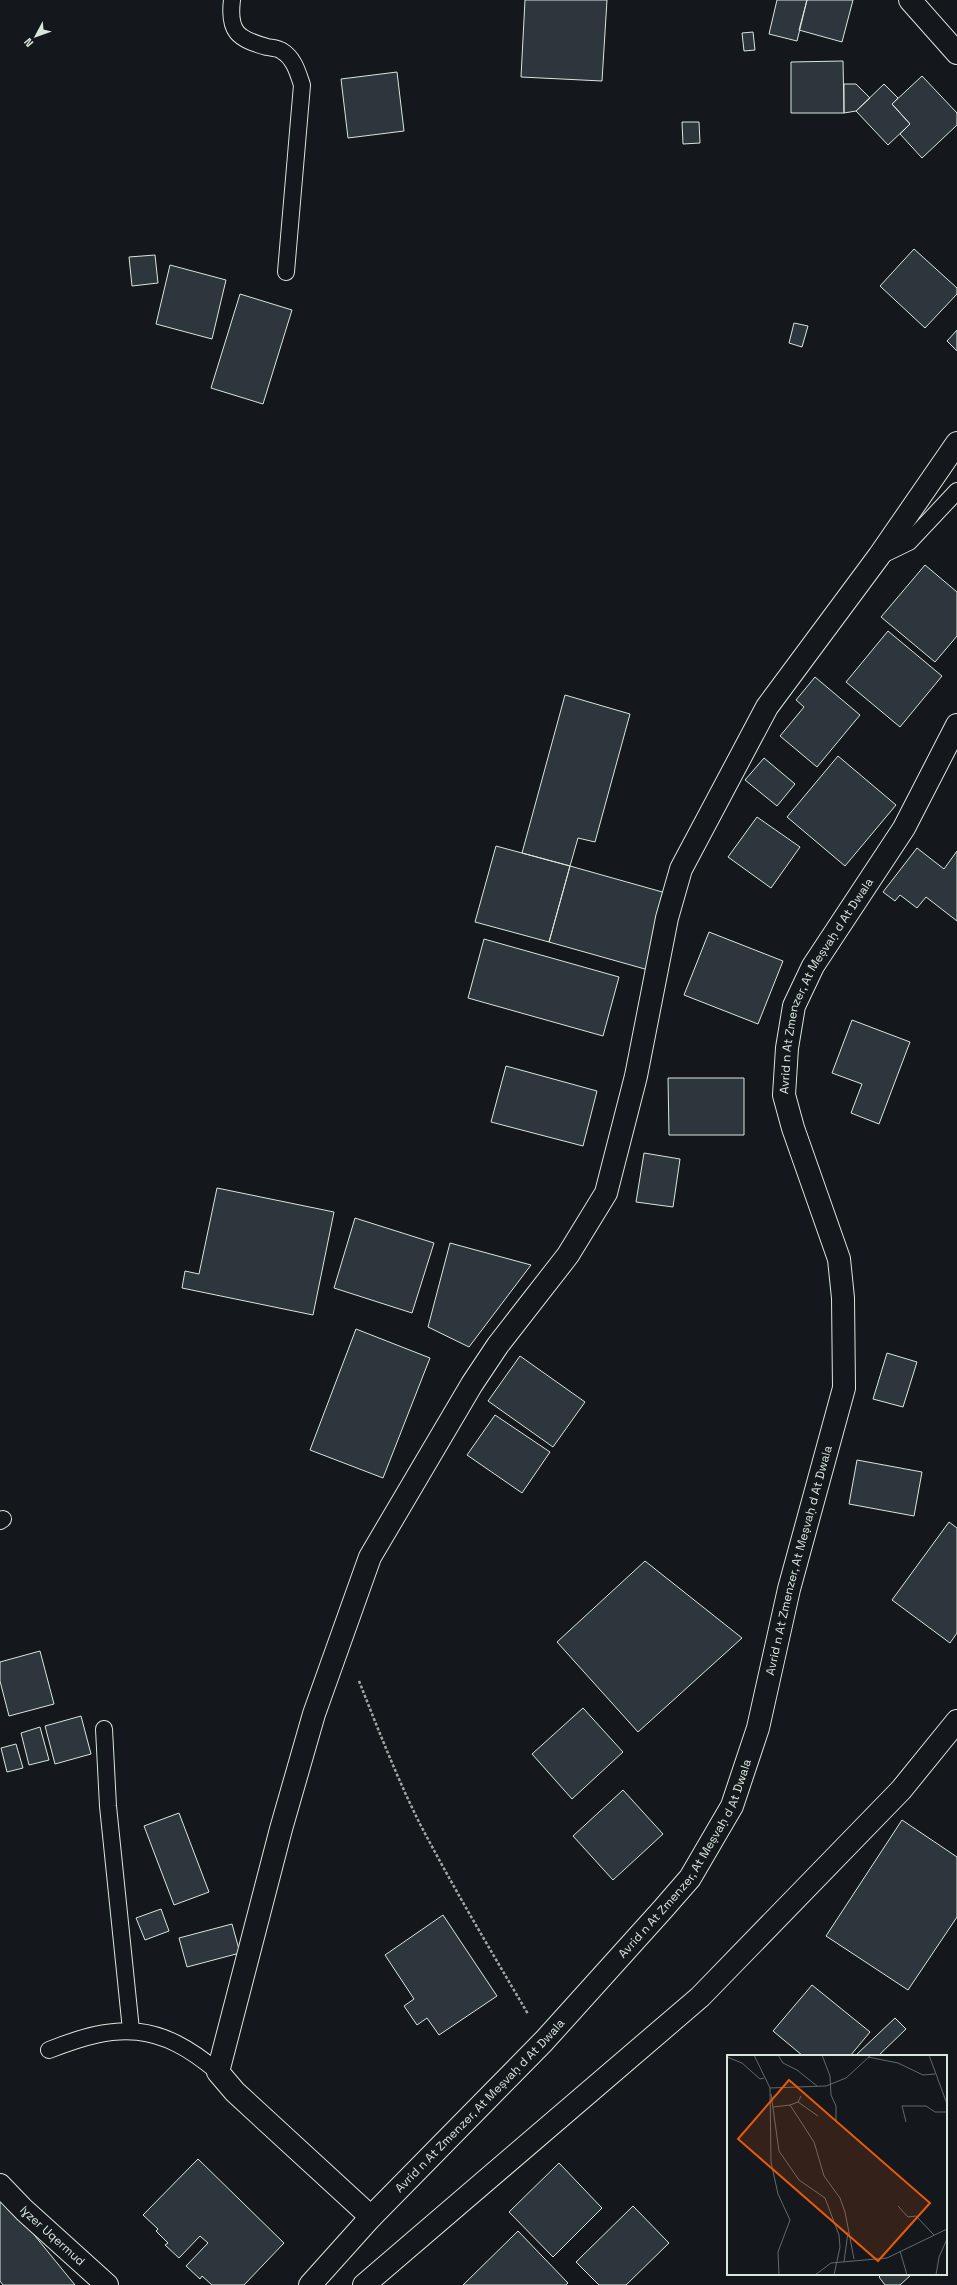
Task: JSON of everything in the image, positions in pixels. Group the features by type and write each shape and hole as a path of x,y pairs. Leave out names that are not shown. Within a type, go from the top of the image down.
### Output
{"main road":[{"path":"910,0 957,53"},
{"path":"371,2217 235,2092 218,2072 287,1806 322,1692 370,1557 472,1384 503,1338 568,1255 606,1193 636,1076 668,918 681,869 767,707 879,556 957,443"},
{"name":"Avrid n At Zmenzer, At Meṣvaḥ d At Dwala","path":"310,2285 371,2217 544,2041 690,1878 732,1806 758,1728 789,1589 844,1388 843,1298 839,1259 793,1128 784,1095 787,1048 794,1006 813,966 904,828 957,725"},
{"path":"364,2285 700,1997 901,1790 957,1722"},
{"name":"Iɣzer Uqermud","path":"0,2185 35,2221 107,2285"}],"lane":[{"path":"232,0 230,15 235,30 245,41 282,50 295,66 302,85 286,272"},
{"path":"879,556 909,542 957,491"},
{"path":"104,1729 108,1806 131,2030"},
{"path":"48,2050 89,2036 131,2030 175,2042 198,2054 218,2072"}],"path":[{"path":"358,1679 382,1739 420,1822 460,1899 544,2041"}],"building":[{"path":"525,0 607,0 602,81 521,77"},
{"path":"777,0 807,0 797,41 769,34"},
{"path":"807,0 853,0 842,42 799,30"},
{"path":"753,32 755,50 744,51 742,33"},
{"path":"843,61 844,113 791,113 791,62"},
{"path":"397,72 404,131 348,138 341,79"},
{"path":"922,76 957,113 957,125 922,158 900,134 910,124 892,104"},
{"path":"844,84 856,84 870,98 856,111 844,113"},
{"path":"884,84 898,98 892,104 910,124 888,145 856,111"},
{"path":"682,122 699,122 700,143 683,144"},
{"path":"914,249 957,288 957,294 925,328 880,286"},
{"path":"155,255 158,283 132,286 129,257"},
{"path":"170,265 226,280 212,339 156,324"},
{"path":"240,294 292,310 263,404 211,388"},
{"path":"794,323 808,326 802,347 789,343"},
{"path":"957,330 957,351 947,341"},
{"path":"925,565 957,592 957,636 935,662 881,617"},
{"path":"888,631 942,676 900,727 846,682"},
{"path":"815,677 860,715 817,767 780,736 804,707 796,700"},
{"path":"565,695 630,714 595,842 578,838 570,866 522,853"},
{"path":"838,756 896,805 845,866 787,817"},
{"path":"764,758 795,784 777,806 745,780"},
{"path":"757,817 800,847 771,888 728,857"},
{"path":"496,846 570,866 549,942 475,922"},
{"path":"917,848 944,869 957,851 957,921 926,897 917,908 900,895 895,901 883,892"},
{"path":"570,866 673,895 652,971 549,942"},
{"path":"709,932 783,961 758,1024 684,995"},
{"path":"484,939 619,977 603,1036 468,998"},
{"path":"852,1020 910,1042 879,1124 851,1113 862,1084 832,1073"},
{"path":"506,1066 597,1091 583,1146 491,1122"},
{"path":"668,1078 744,1078 744,1135 669,1135"},
{"path":"644,1153 680,1159 673,1207 636,1202"},
{"path":"217,1188 334,1212 313,1315 182,1288 185,1271 199,1274"},
{"path":"355,1218 434,1243 412,1313 334,1288"},
{"path":"450,1243 531,1265 469,1347 428,1327"},
{"path":"356,1329 430,1358 383,1478 310,1450"},
{"path":"887,1353 917,1362 903,1407 873,1399"},
{"path":"520,1356 585,1402 553,1447 488,1401"},
{"path":"495,1415 550,1452 522,1493 467,1455"},
{"path":"857,1460 922,1472 914,1516 849,1504"},
{"path":"949,1522 957,1528 957,1633 950,1643 892,1600"},
{"path":"645,1561 742,1638 638,1732 557,1642"},
{"path":"40,1651 54,1704 9,1716 0,1681 0,1662"},
{"path":"583,1708 623,1752 572,1799 532,1754"},
{"path":"81,1716 91,1754 55,1764 45,1726"},
{"path":"40,1727 49,1760 29,1765 21,1733"},
{"path":"16,1744 23,1768 7,1772 1,1748"},
{"path":"623,1790 663,1834 613,1880 573,1836"},
{"path":"179,1813 209,1892 174,1905 144,1826"},
{"path":"902,1820 957,1857 957,1917 908,1990 826,1936"},
{"path":"161,1909 169,1931 145,1940 136,1918"},
{"path":"443,1915 497,1996 439,2035 427,2018 417,2025 404,2006 414,1999 385,1955"},
{"path":"232,1924 240,1953 187,1967 179,1938"},
{"path":"812,1985 870,2032 851,2055 802,2055 773,2031"},
{"path":"895,2018 906,2029 879,2055 856,2055"},
{"path":"198,2159 284,2243 244,2285 212,2285 202,2276 200,2279 186,2266 208,2243 200,2236 179,2258 165,2245 168,2243 156,2231 158,2229 143,2215"},
{"path":"559,2163 602,2208 553,2257 509,2212"},
{"path":"0,2193 75,2285 3,2285 0,2281"},
{"path":"633,2206 669,2243 626,2285 599,2285 576,2262"},
{"path":"518,2231 568,2283 566,2285 463,2285"},
{"path":"881,2275 911,2275 900,2285 885,2285 879,2277"}]}
